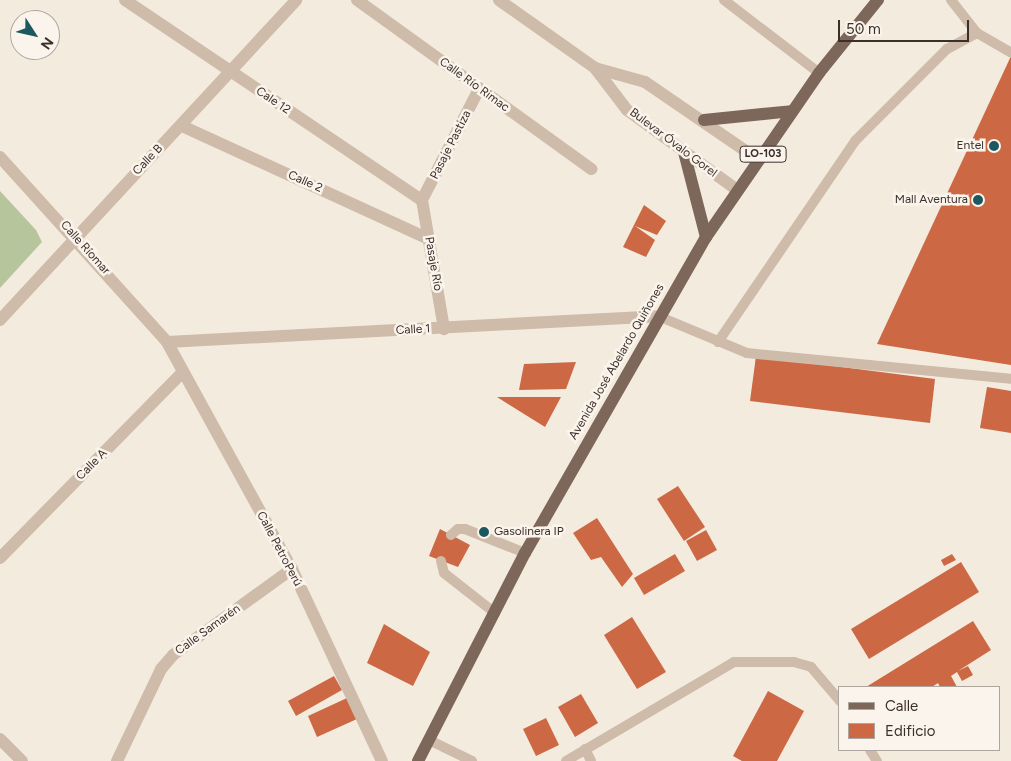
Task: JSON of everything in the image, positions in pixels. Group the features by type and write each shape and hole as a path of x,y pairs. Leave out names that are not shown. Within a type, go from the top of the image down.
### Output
{"main road":[{"name":"Avenida José Abelardo Quiñones","path":"418,761 525,553 658,316 706,237 792,111 819,73 878,0"},
{"path":"704,120 792,111"},
{"path":"684,152 706,237"}],"street":[{"name":"Cale 12","path":"125,0 422,200"},
{"name":"Calle B","path":"0,320 75,237 182,126 296,0"},
{"name":"Calle Río Rimac","path":"358,0 591,168"},
{"name":"Bulevar Óvalo Gorel","path":"499,0 595,68 627,110 737,190"},
{"name":"Bulevar Óvalo Gorel","path":"595,68 645,82 704,120 759,160"},
{"name":"Pasaje Pastiza","path":"422,200 479,89"},
{"name":"Calle 2","path":"182,126 429,239"},
{"name":"Calle Ríomar","path":"0,156 75,237 167,342"},
{"name":"Pasaje Río","path":"422,200 444,329"},
{"name":"Calle 1","path":"167,342 444,329 658,316"},
{"name":"Calle PetroPerú","path":"167,342 292,569 382,761"},
{"name":"Calle A","path":"0,558 183,372"},
{"name":"Calle Samarén","path":"117,761 161,669 173,655 292,569"},
{"path":"0,739 22,761"}],"lane":[{"path":"724,0 819,73"},
{"path":"951,0 977,33 1011,53"},
{"path":"718,342 855,141 947,49 977,33"},
{"path":"658,316 747,353 1011,379"},
{"path":"451,535 458,529 465,528 525,553"},
{"path":"441,561 444,573 494,613"},
{"path":"566,761 734,662 794,662 811,668 838,699"},
{"path":"429,740 472,761"},
{"path":"585,749 591,761"}],"green space":[{"path":"0,191 36,230 42,242 0,288"}],"building":[{"name":"Mall Aventura","path":"1011,56 1011,365 877,344"},
{"path":"644,205 666,221 657,235 635,226 655,240 646,257 623,247"},
{"path":"756,356 935,379 930,423 750,401"},
{"path":"576,362 566,389 519,390 524,364"},
{"path":"987,387 1011,391 1011,433 980,428"},
{"path":"497,397 561,397 545,427"},
{"path":"678,486 705,527 684,541 657,499"},
{"path":"597,518 633,574 622,587 601,557 591,560 573,533"},
{"path":"440,529 470,545 458,567 429,556"},
{"path":"706,530 717,550 697,561 686,541"},
{"path":"675,554 685,571 644,595 634,578"},
{"path":"952,554 956,560 944,566 941,560"},
{"path":"961,562 979,592 869,659 851,629"},
{"path":"632,617 666,672 637,689 604,635"},
{"path":"973,621 991,650 958,671 968,666 973,675 962,681 957,672 951,676 956,686 940,686 938,683 934,686 868,686"},
{"path":"384,624 430,652 413,686 367,663"},
{"path":"334,676 342,690 296,716 288,701"},
{"path":"768,691 804,711 777,761 742,761 733,756"},
{"path":"581,694 598,723 575,737 558,707"},
{"path":"347,698 357,719 317,737 308,716"},
{"path":"546,718 559,745 536,756 523,729"}],"place":[{"name":"Entel","path":"994,146"},
{"name":"Mall Aventura","path":"978,200"},
{"name":"Gasolinera IP","path":"484,532"}]}
